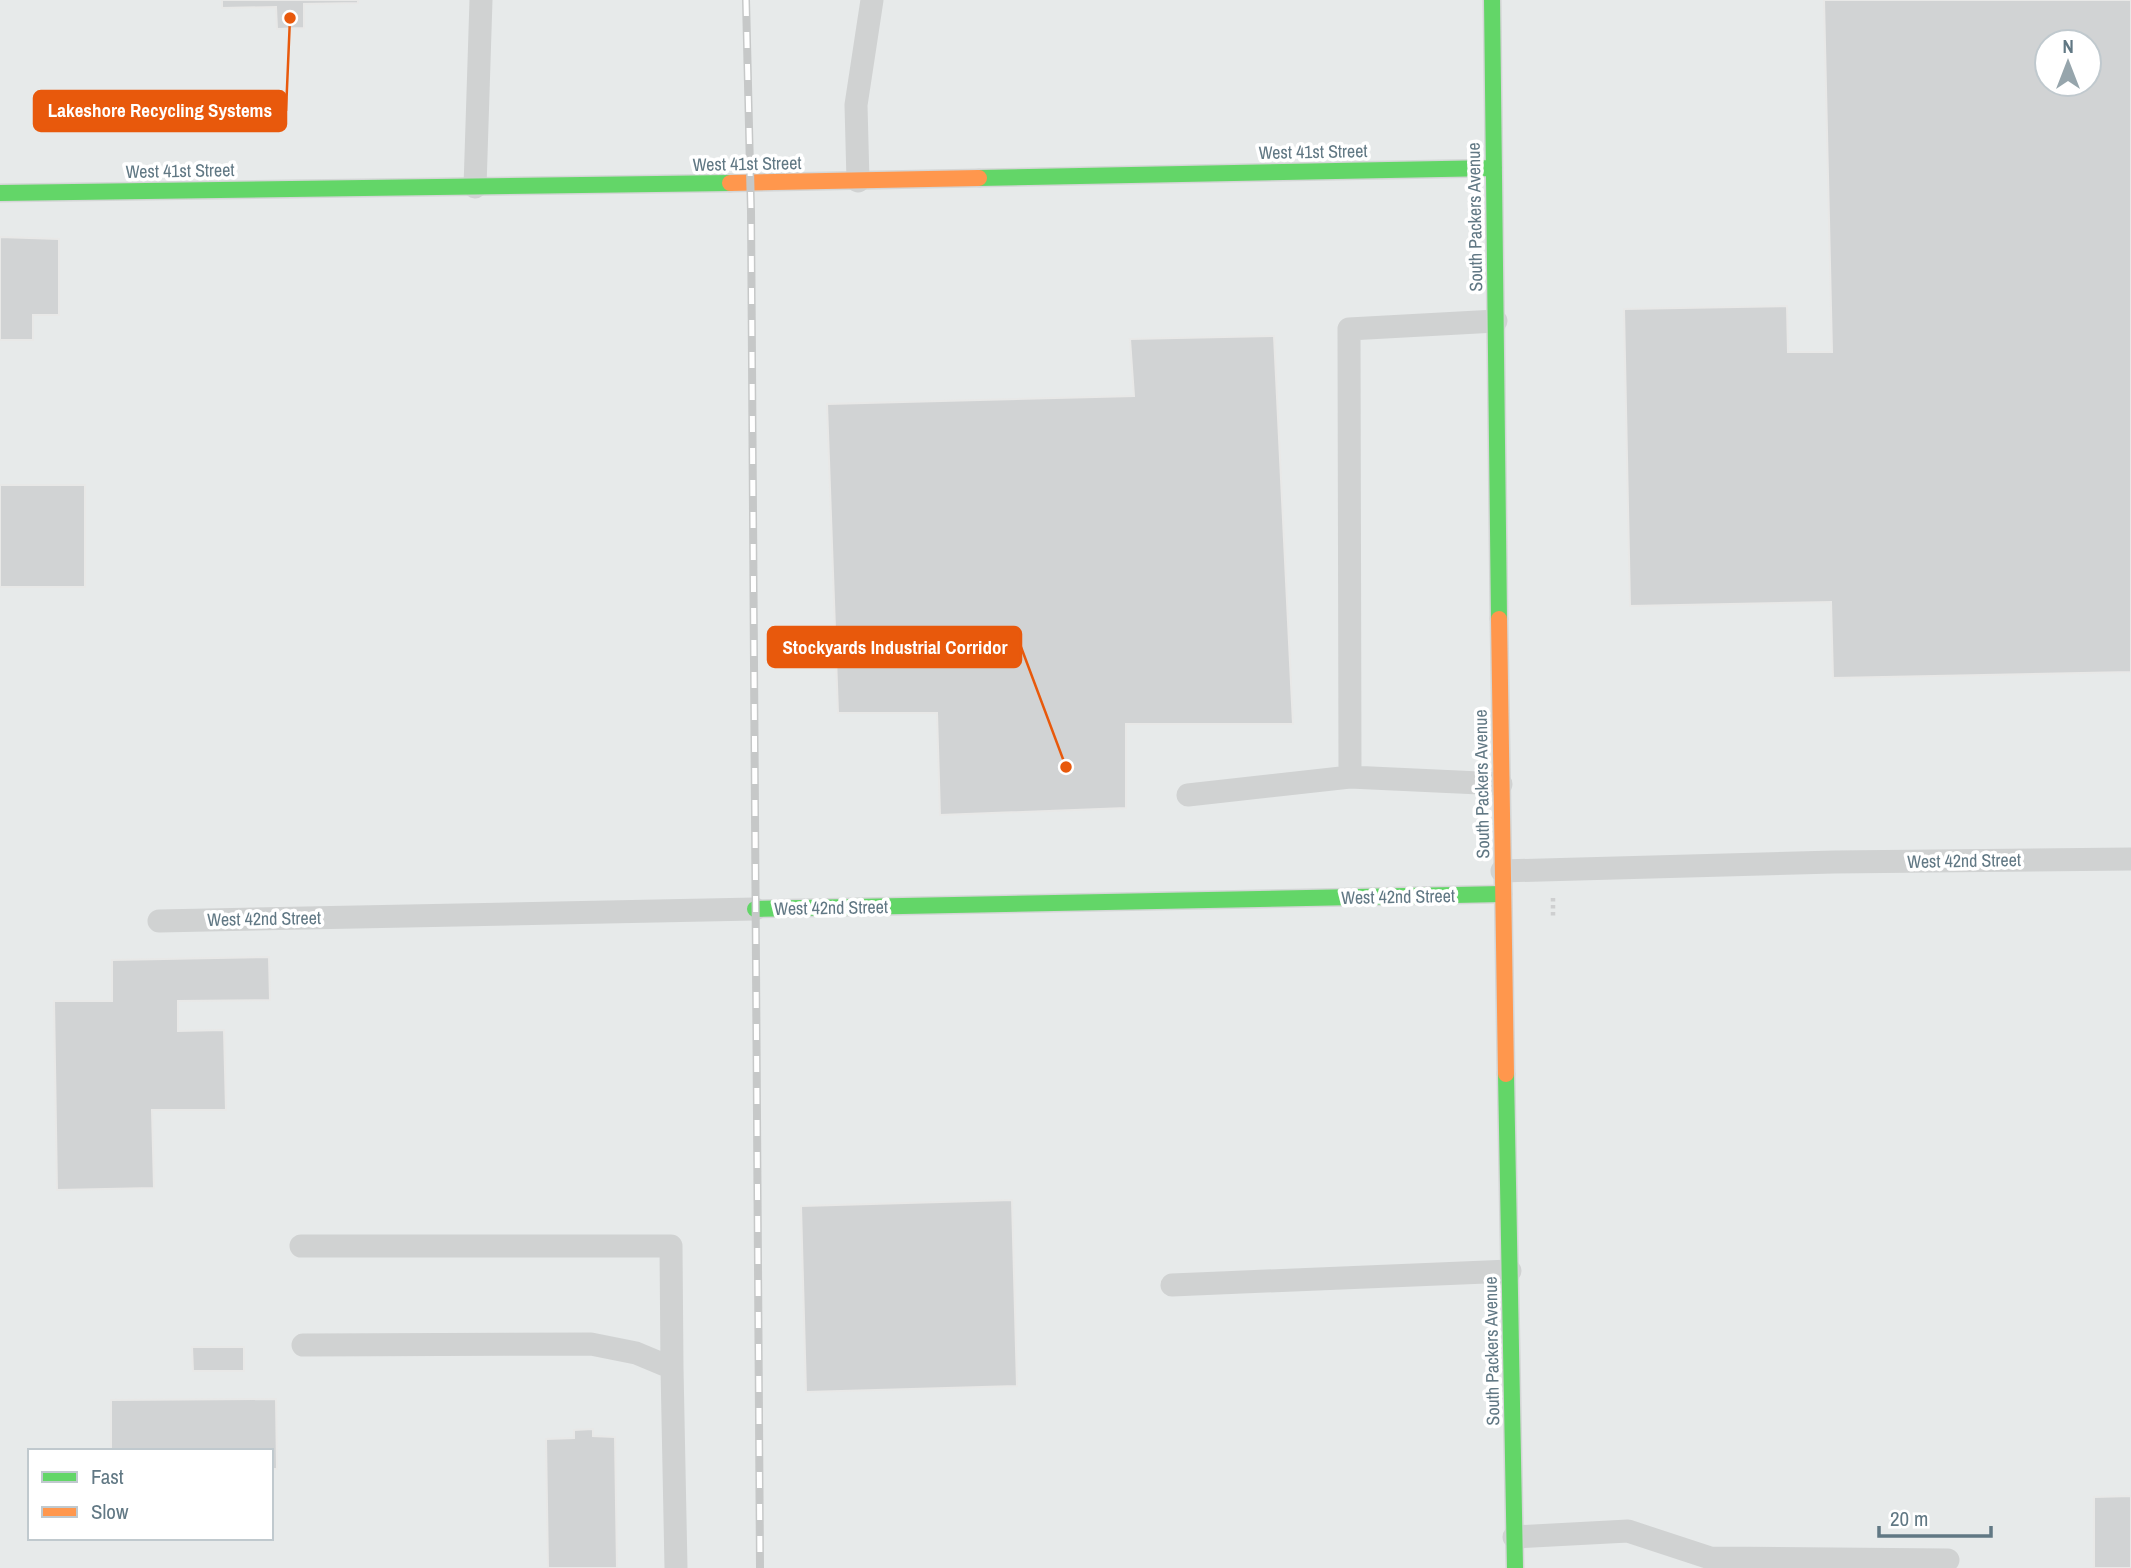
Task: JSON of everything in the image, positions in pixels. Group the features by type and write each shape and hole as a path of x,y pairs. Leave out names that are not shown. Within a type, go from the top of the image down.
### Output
{"street":[{"name":"South Packers Avenue","path":"1492,0 1502,883 1515,1568"},
{"name":"West 41st Street","path":"0,193 858,181 1494,168"},
{"name":"West 42nd Street","path":"755,909 1502,883"}],"lane":[{"path":"475,187 481,0"},
{"path":"858,181 856,105 872,0"},
{"path":"1350,777 1349,329 1496,321"},
{"path":"1188,795 1350,777 1501,784"},
{"name":"West 42nd Street","path":"1502,883 1835,862 2131,859"},
{"name":"West 42nd Street","path":"159,921 755,909"},
{"path":"301,1246 671,1246 676,1568"},
{"path":"1172,1285 1510,1271"},
{"path":"303,1345 592,1344 636,1353 671,1368"},
{"path":"1514,1537 1628,1531 1710,1558 1948,1560"}],"shaded area":[{"path":"0,0 2131,0 2131,1568 0,1568"}],"building":[{"path":"222,0 358,0 358,3 304,4 304,28 277,29 276,7 222,8"},
{"path":"1824,0 2131,0 2131,672 1833,678 1831,602 1630,606 1624,309 1787,306 1788,352 1832,352"},
{"path":"0,237 59,239 59,315 33,315 33,340 0,340"},
{"path":"1274,336 1293,724 1126,724 1126,808 940,815 937,713 838,713 827,404 1134,396 1130,339"},
{"path":"0,485 85,485 85,587 0,587"},
{"path":"269,957 270,1000 178,1001 178,1031 224,1030 226,1110 152,1110 154,1188 57,1190 54,1001 112,1001 112,960"},
{"path":"1012,1200 1017,1386 806,1392 801,1206"},
{"path":"192,1347 244,1347 244,1371 193,1371"},
{"path":"276,1399 277,1469 273,1469 273,1449 111,1449 111,1400"},
{"path":"593,1429 593,1436 615,1437 617,1568 548,1568 546,1439 574,1438 574,1430"},
{"path":"2131,1496 2131,1568 2094,1568 2094,1497"}],"railway":[{"path":"746,0 751,211 760,1568"}],"traffic: fast":[{"path":"1492,0 1499,619"},
{"path":"979,178 1494,168"},
{"path":"0,193 730,183"},
{"path":"755,909 1503,894"},
{"path":"1506,1074 1515,1568"}],"traffic: slow":[{"path":"730,183 979,178"},
{"path":"1499,619 1506,1074"}],"place":[{"name":"Lakeshore Recycling Systems","path":"290,18"},
{"name":"Stockyards Industrial Corridor","path":"1066,767"}]}
